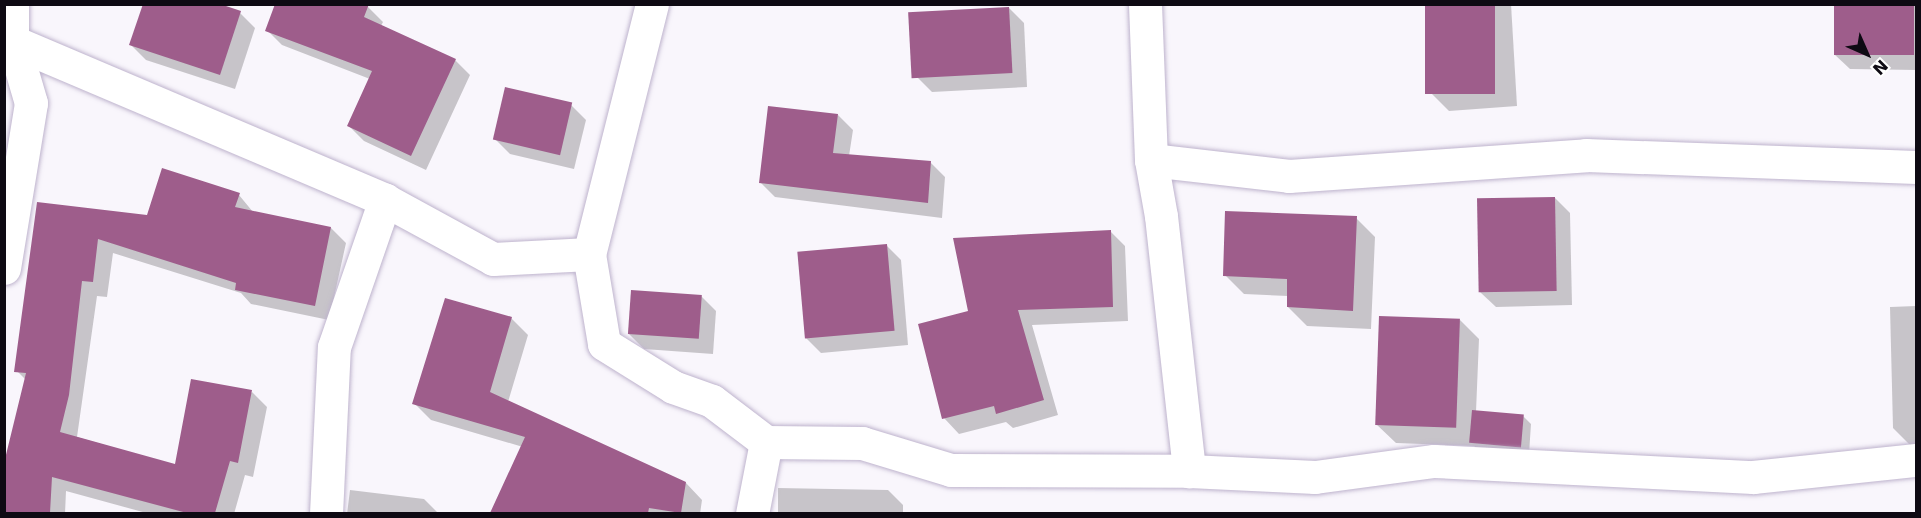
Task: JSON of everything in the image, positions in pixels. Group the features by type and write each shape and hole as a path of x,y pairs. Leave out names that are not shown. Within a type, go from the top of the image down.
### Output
{"street":[{"path":"4,268 31,103 8,38 12,4"},
{"path":"652,4 590,254 604,344 673,387 712,401 766,442 861,444 951,470 1190,471 1316,477 1434,461 1753,477 1917,460"},
{"path":"1145,4 1151,160 1161,216 1190,471"},
{"path":"8,38 384,200 493,259 590,254"},
{"path":"1151,160 1289,176 1586,155 1917,166"},
{"path":"326,513 334,347 384,200"},
{"path":"752,513 766,442"}],"building":[{"path":"143,4 220,4 241,11 220,75 129,45"},
{"path":"275,4 369,4 364,17 456,59 411,156 347,126 372,71 265,31"},
{"path":"1425,4 1495,4 1495,94 1425,94"},
{"path":"1834,4 1914,4 1914,55 1834,55"},
{"path":"1009,7 1012,73 912,78 908,12"},
{"path":"505,87 572,103 560,155 493,140"},
{"path":"768,106 838,114 833,153 931,161 928,203 759,183"},
{"path":"162,168 240,193 235,207 331,227 315,306 235,290 236,283 98,239 93,282 82,281 69,395 60,432 175,464 191,379 252,390 238,463 230,461 215,513 187,513 52,477 50,513 4,513 4,463 26,373 14,372 37,202 147,215"},
{"path":"1555,197 1557,291 1479,292 1477,198"},
{"path":"1225,211 1357,216 1353,311 1287,307 1287,279 1223,276"},
{"path":"1111,230 1113,307 1018,310 1044,400 996,414 994,406 942,419 918,324 968,311 953,238"},
{"path":"887,244 895,331 805,339 797,252"},
{"path":"631,290 702,295 699,339 628,334"},
{"path":"445,298 512,317 490,392 686,482 681,513 649,508 648,513 490,513 525,437 412,404"},
{"path":"1379,316 1460,319 1456,428 1375,425"},
{"path":"1472,410 1524,415 1521,447 1469,443"}]}
